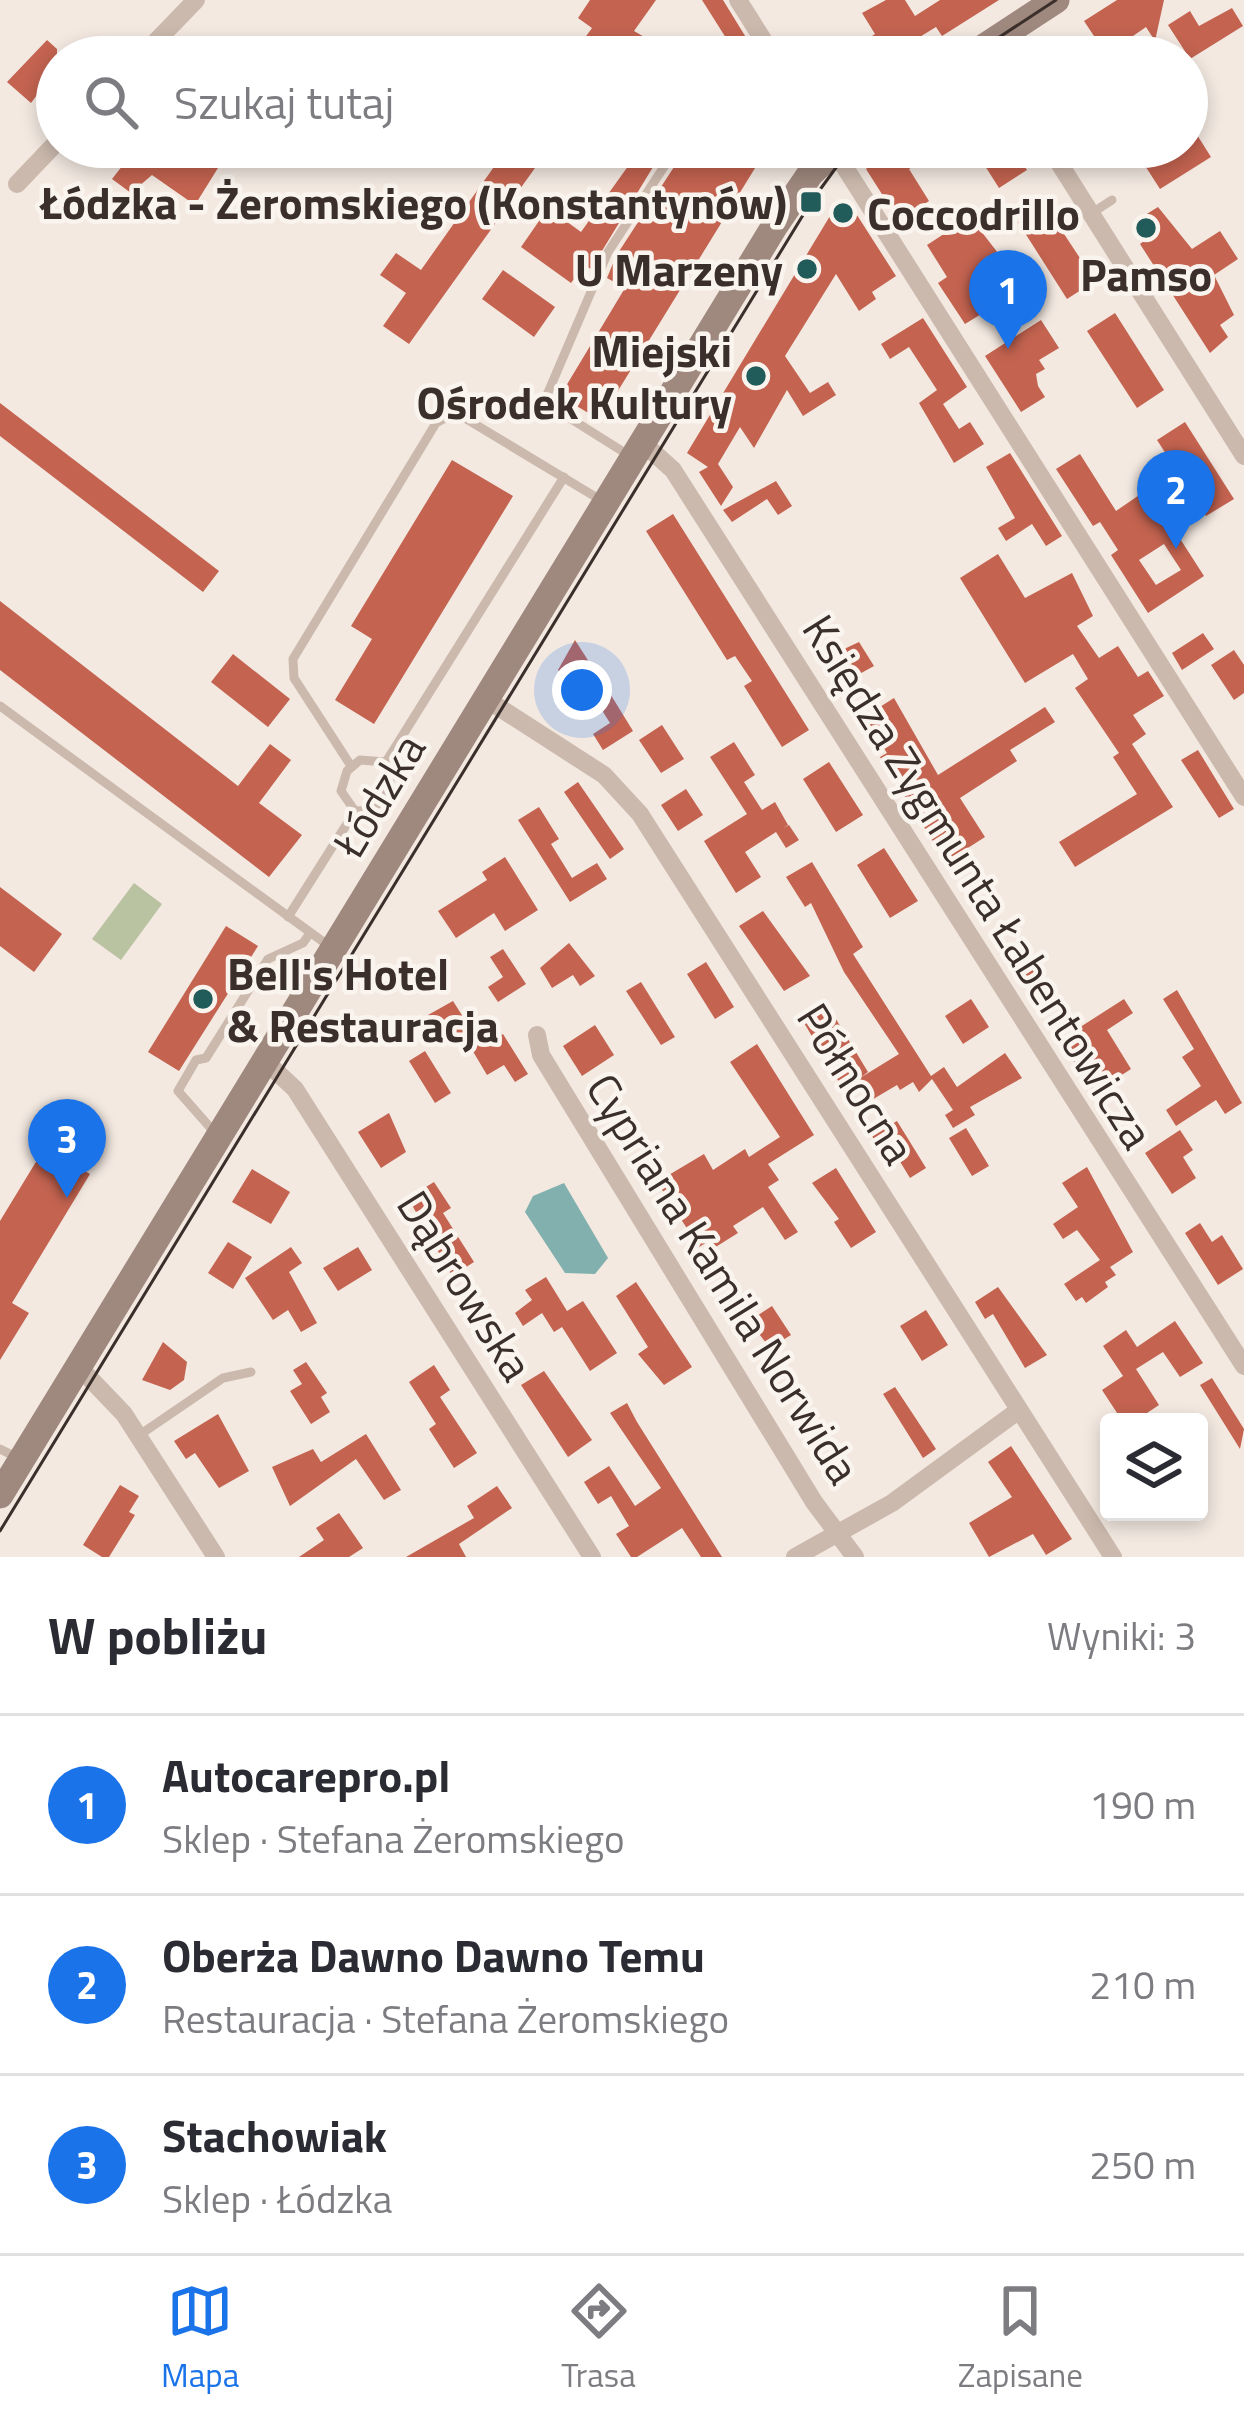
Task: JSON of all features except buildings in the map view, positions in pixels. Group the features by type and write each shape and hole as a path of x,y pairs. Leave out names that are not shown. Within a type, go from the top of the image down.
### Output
{"main road":[{"path":"1006,36 1057,0"},
{"name":"Łódzka","path":"0,1495 11,1454 78,1366 219,1137 265,1061 322,941 486,699 815,168"}],"street":[{"path":"161,36 196,0"},
{"path":"738,0 761,36"},
{"path":"16,184 36,164"},
{"path":"848,168 1244,797"},
{"path":"1062,168 1244,456"},
{"name":"Księdza Zygmunta Łabentowicza","path":"638,451 673,470 1244,1366"},
{"name":"Północna","path":"486,699 604,775 628,798 1113,1557"},
{"name":"Cypriana Kamila Norwida","path":"537,1035 554,1076 855,1557"},
{"name":"Dąbrowska","path":"265,1061 298,1094 592,1557"},
{"path":"78,1366 108,1392 216,1557"},
{"path":"795,1557 892,1503 1019,1410"}],"lane":[{"path":"638,451 544,402 608,252 663,168"},
{"path":"806,168 810,173"},
{"path":"1091,213 1112,200"},
{"path":"351,766 294,678 293,659 436,423 450,415 463,417 607,503"},
{"path":"355,812 368,812 385,797 391,781 386,762 564,477"},
{"path":"0,706 322,941"},
{"path":"355,812 341,791 351,766 368,759 386,762"},
{"path":"288,916 355,812"},
{"path":"219,1137 178,1091 196,1060 206,1058 268,959 304,943 322,941"},
{"path":"138,1436 223,1378 251,1372"}],"green space":[{"path":"134,883 162,904 121,960 92,939"}],"water":[{"path":"564,1183 608,1258 595,1274 565,1273 525,1212 533,1196"}],"tram line":[{"path":"1001,36 1056,0"},
{"path":"0,1531 836,168"}],"place":[{"name":"Łódzka - Żeromskiego (Konstantynów)","path":"811,202"},
{"name":"Coccodrillo","path":"843,213"},
{"name":"Pamso","path":"1146,228"},
{"name":"U Marzeny","path":"807,269"},
{"name":"Autocarepro.pl","path":"1008,349"},
{"name":"Miejski Ośrodek Kultury","path":"756,376"},
{"name":"Oberża Dawno Dawno Temu","path":"1176,549"},
{"name":"Bell's Hotel & Restauracja","path":"203,999"},
{"name":"Stachowiak","path":"67,1198"}]}
